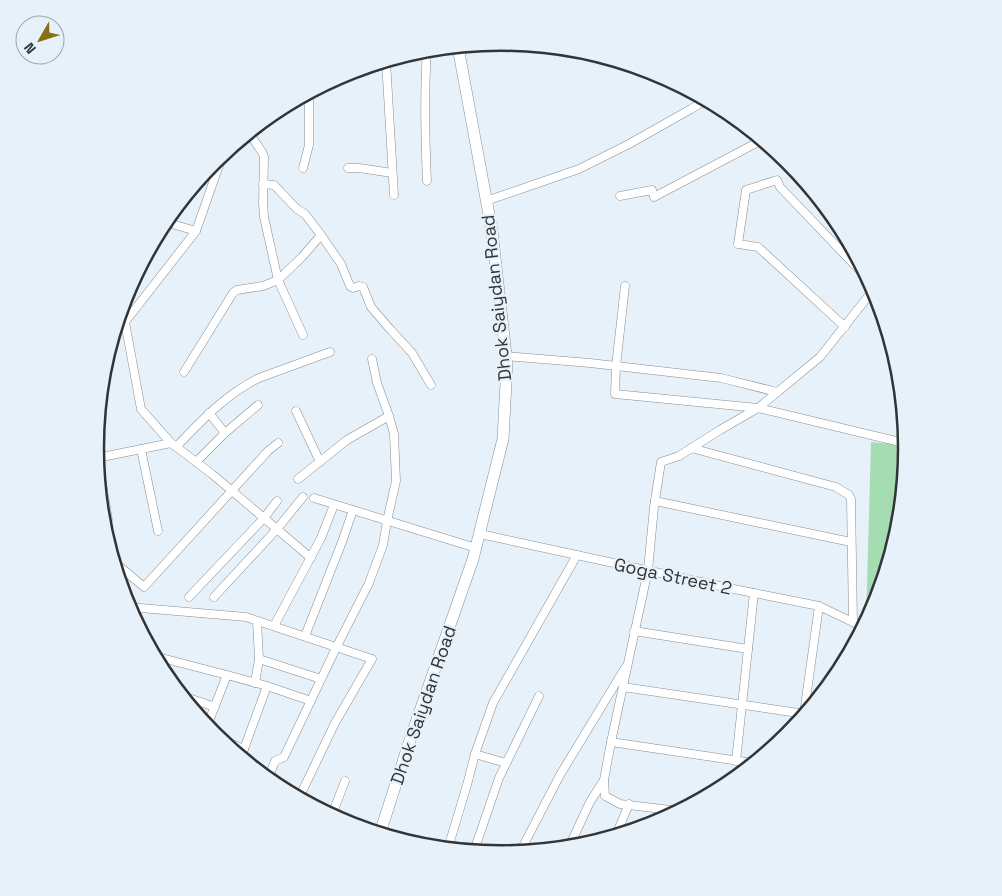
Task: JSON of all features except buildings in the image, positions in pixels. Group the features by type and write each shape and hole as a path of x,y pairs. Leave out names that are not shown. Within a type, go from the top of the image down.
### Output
{"main road":[{"name":"Dhok Saiydan Road","path":"382,827 411,737 474,559 503,439 506,356 492,231 459,54"}],"street":[{"path":"426,59 425,131 427,181"},
{"path":"386,68 394,194"},
{"path":"303,168 310,145 309,101"},
{"path":"486,201 580,169 699,104"},
{"path":"252,139 264,157 264,217 278,280 303,335"},
{"path":"620,196 652,190 654,198 755,144"},
{"path":"219,168 196,231 125,322 141,409 174,445 311,558"},
{"path":"348,168 392,172"},
{"path":"845,327 758,247 738,244 746,190 778,180 780,187 850,259"},
{"path":"263,184 274,185 297,209 305,214 340,264 350,286 353,288 363,287 371,307 412,353 431,385"},
{"path":"173,224 196,231"},
{"path":"184,372 237,290 263,286 278,280 321,235"},
{"path":"625,286 616,366 615,394 758,408 898,441"},
{"path":"666,809 620,804 605,796 604,780 648,570 661,462 679,456 758,408 820,358 868,297"},
{"path":"104,457 174,445 221,403 254,381 330,352"},
{"path":"506,356 721,378 777,392"},
{"path":"271,771 275,761 284,757 369,583 383,545 396,481 394,434 376,383 372,359"},
{"path":"196,462 258,404"},
{"path":"296,411 320,462"},
{"path":"209,414 226,433"},
{"path":"298,479 347,440 389,416"},
{"path":"123,570 144,588 268,451 278,443"},
{"path":"691,448 836,487 848,494 851,499 853,622"},
{"path":"141,449 158,531"},
{"path":"214,597 277,529 303,497"},
{"path":"314,498 476,548"},
{"path":"189,597 278,501"},
{"path":"655,501 851,542"},
{"path":"274,626 321,538 334,504"},
{"path":"304,636 353,510"},
{"name":"Goga Street 2","path":"480,534 819,606 857,624"},
{"path":"450,841 475,754 493,703 577,555"},
{"path":"736,761 754,593"},
{"path":"807,701 819,606"},
{"path":"138,608 246,617 372,659 335,723 303,792"},
{"path":"256,682 259,659 258,621"},
{"path":"634,631 748,649"},
{"path":"165,659 256,682 311,701"},
{"path":"259,659 321,679"},
{"path":"524,844 560,775 627,664"},
{"path":"210,718 227,675"},
{"path":"244,750 267,686"},
{"path":"623,687 797,712"},
{"path":"476,844 499,778 539,696"},
{"path":"194,700 215,707"},
{"path":"611,742 744,762"},
{"path":"475,754 506,763"},
{"path":"573,838 590,802 604,780"},
{"path":"335,808 345,781"},
{"path":"619,827 629,804"}],"green space":[{"path":"871,442 898,445 897,474 890,525 877,576 867,603"}]}
